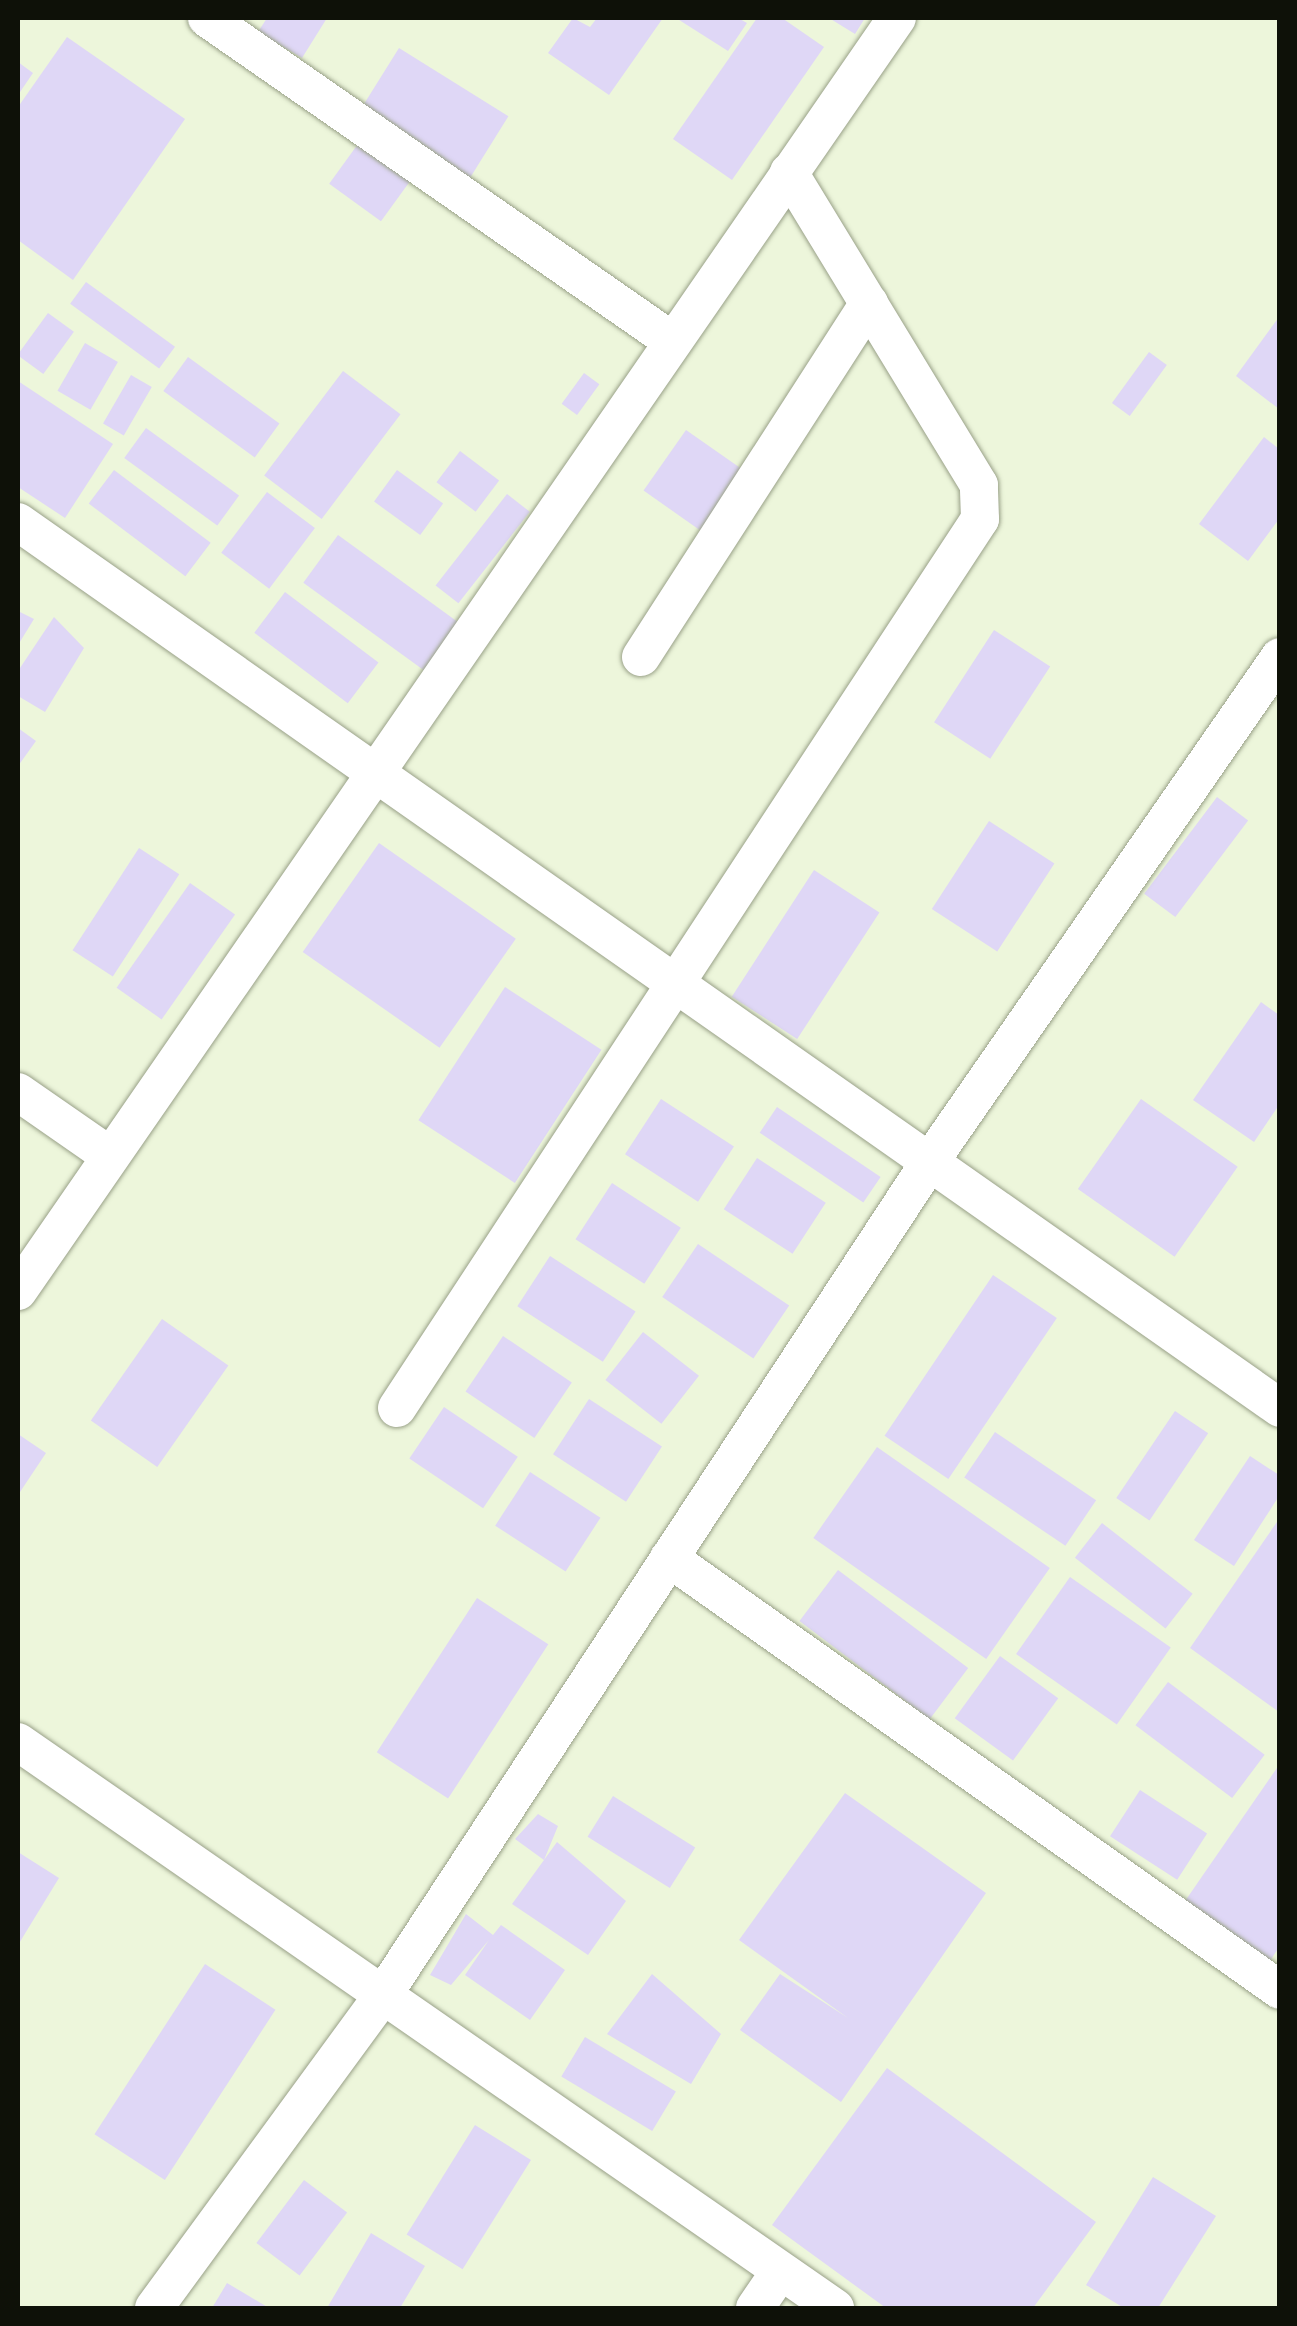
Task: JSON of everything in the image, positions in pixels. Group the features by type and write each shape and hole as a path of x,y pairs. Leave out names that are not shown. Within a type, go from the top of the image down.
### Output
{"street":[{"path":"208,18 672,342"},
{"path":"18,1291 373,769 898,18"},
{"path":"397,1408 672,981 980,519 979,485 789,172"},
{"path":"641,657 868,303"},
{"path":"18,522 1280,1408"},
{"path":"154,2308 385,1992 931,1160 1280,657"},
{"path":"18,1092 110,1156"},
{"path":"669,1558 1280,1990"},
{"path":"18,1742 385,1992 835,2308"},
{"path":"756,2308 780,2272"}],"building":[{"path":"267,18 327,18 302,58 258,32"},
{"path":"573,18 590,27 597,18 663,18 609,95 548,53"},
{"path":"676,18 738,18 747,23 728,51"},
{"path":"757,18 782,18 824,47 732,180 673,139"},
{"path":"829,18 865,18 855,34"},
{"path":"67,37 185,119 73,280 18,240 18,107"},
{"path":"399,48 508,116 470,177 361,109"},
{"path":"18,62 33,73 18,95"},
{"path":"358,144 410,182 381,221 329,184"},
{"path":"86,282 175,347 159,368 70,304"},
{"path":"48,313 74,332 43,374 18,354"},
{"path":"1279,317 1279,409 1236,376"},
{"path":"85,343 118,362 90,410 58,391"},
{"path":"1149,352 1167,365 1130,416 1112,403"},
{"path":"188,357 279,423 255,457 163,391"},
{"path":"343,371 401,414 322,519 264,476"},
{"path":"584,373 599,384 577,415 562,404"},
{"path":"131,375 152,387 124,435 103,423"},
{"path":"18,381 113,444 65,518 18,487"},
{"path":"146,428 239,496 217,526 124,458"},
{"path":"686,430 745,471 703,532 644,491"},
{"path":"1264,437 1279,449 1279,519 1248,561 1199,524"},
{"path":"460,451 499,480 476,512 437,482"},
{"path":"114,470 211,543 185,576 89,504"},
{"path":"397,470 443,504 420,535 374,502"},
{"path":"267,492 315,528 269,589 221,553"},
{"path":"507,494 530,512 458,603 436,585"},
{"path":"338,535 459,623 424,670 303,583"},
{"path":"285,592 378,662 348,703 254,633"},
{"path":"18,611 34,619 18,645"},
{"path":"54,617 84,648 45,712 18,696 18,671"},
{"path":"994,630 1050,666 990,759 934,722"},
{"path":"18,728 36,741 18,766"},
{"path":"1217,797 1248,820 1175,917 1144,894"},
{"path":"989,821 1054,863 997,952 932,909"},
{"path":"379,843 516,939 440,1048 303,952"},
{"path":"139,848 179,874 113,976 73,950"},
{"path":"814,870 879,912 797,1039 732,997"},
{"path":"190,883 235,915 162,1019 117,988"},
{"path":"505,987 601,1050 515,1183 418,1120"},
{"path":"1261,1002 1279,1015 1279,1105 1254,1142 1193,1100"},
{"path":"661,1099 734,1146 698,1202 625,1154"},
{"path":"1141,1099 1238,1167 1175,1257 1078,1189"},
{"path":"777,1107 881,1177 863,1203 760,1133"},
{"path":"757,1158 826,1203 793,1254 724,1209"},
{"path":"612,1183 681,1228 644,1284 576,1239"},
{"path":"698,1244 789,1306 753,1359 662,1297"},
{"path":"550,1256 636,1312 603,1362 517,1306"},
{"path":"993,1275 1057,1318 948,1479 885,1436"},
{"path":"162,1319 228,1365 157,1467 91,1421"},
{"path":"643,1332 699,1376 661,1424 605,1380"},
{"path":"503,1336 572,1382 534,1438 466,1392"},
{"path":"589,1399 662,1446 626,1502 553,1454"},
{"path":"444,1407 518,1457 483,1508 409,1458"},
{"path":"1175,1411 1208,1433 1149,1520 1116,1498"},
{"path":"995,1432 1096,1500 1065,1546 964,1478"},
{"path":"18,1434 46,1453 18,1495"},
{"path":"877,1447 1050,1568 986,1659 813,1538"},
{"path":"1250,1456 1279,1475 1279,1496 1234,1566 1194,1540"},
{"path":"530,1472 600,1518 566,1571 495,1526"},
{"path":"1279,1519 1279,1712 1190,1648"},
{"path":"1102,1523 1193,1594 1166,1628 1075,1558"},
{"path":"838,1570 968,1668 930,1719 799,1621"},
{"path":"1070,1577 1171,1648 1117,1725 1016,1654"},
{"path":"477,1598 548,1644 448,1799 377,1752"},
{"path":"1000,1656 1058,1698 1013,1761 955,1718"},
{"path":"1168,1682 1265,1755 1232,1798 1136,1725"},
{"path":"1279,1765 1279,1947 1268,1964 1183,1904"},
{"path":"1140,1790 1207,1834 1177,1880 1110,1836"},
{"path":"845,1793 986,1893 841,2102 740,2030 780,1974 848,2018 739,1940"},
{"path":"613,1796 695,1847 670,1888 588,1837"},
{"path":"538,1814 558,1826 544,1860 515,1839"},
{"path":"557,1842 626,1901 588,1955 512,1904"},
{"path":"18,1852 59,1878 18,1945"},
{"path":"466,1914 493,1935 501,1925 565,1970 530,2020 465,1975 489,1940 451,1985 430,1975"},
{"path":"205,1964 275,2010 165,2180 94,2134"},
{"path":"652,1974 721,2034 691,2084 607,2034"},
{"path":"585,2037 676,2092 652,2131 561,2076"},
{"path":"887,2068 1096,2222 1033,2308 886,2308 772,2225"},
{"path":"475,2125 531,2160 463,2269 407,2234"},
{"path":"1153,2177 1216,2216 1158,2308 1124,2308 1086,2285"},
{"path":"304,2180 347,2212 300,2276 256,2243"},
{"path":"371,2233 425,2266 400,2308 327,2308"},
{"path":"227,2283 269,2308 212,2308"}]}
